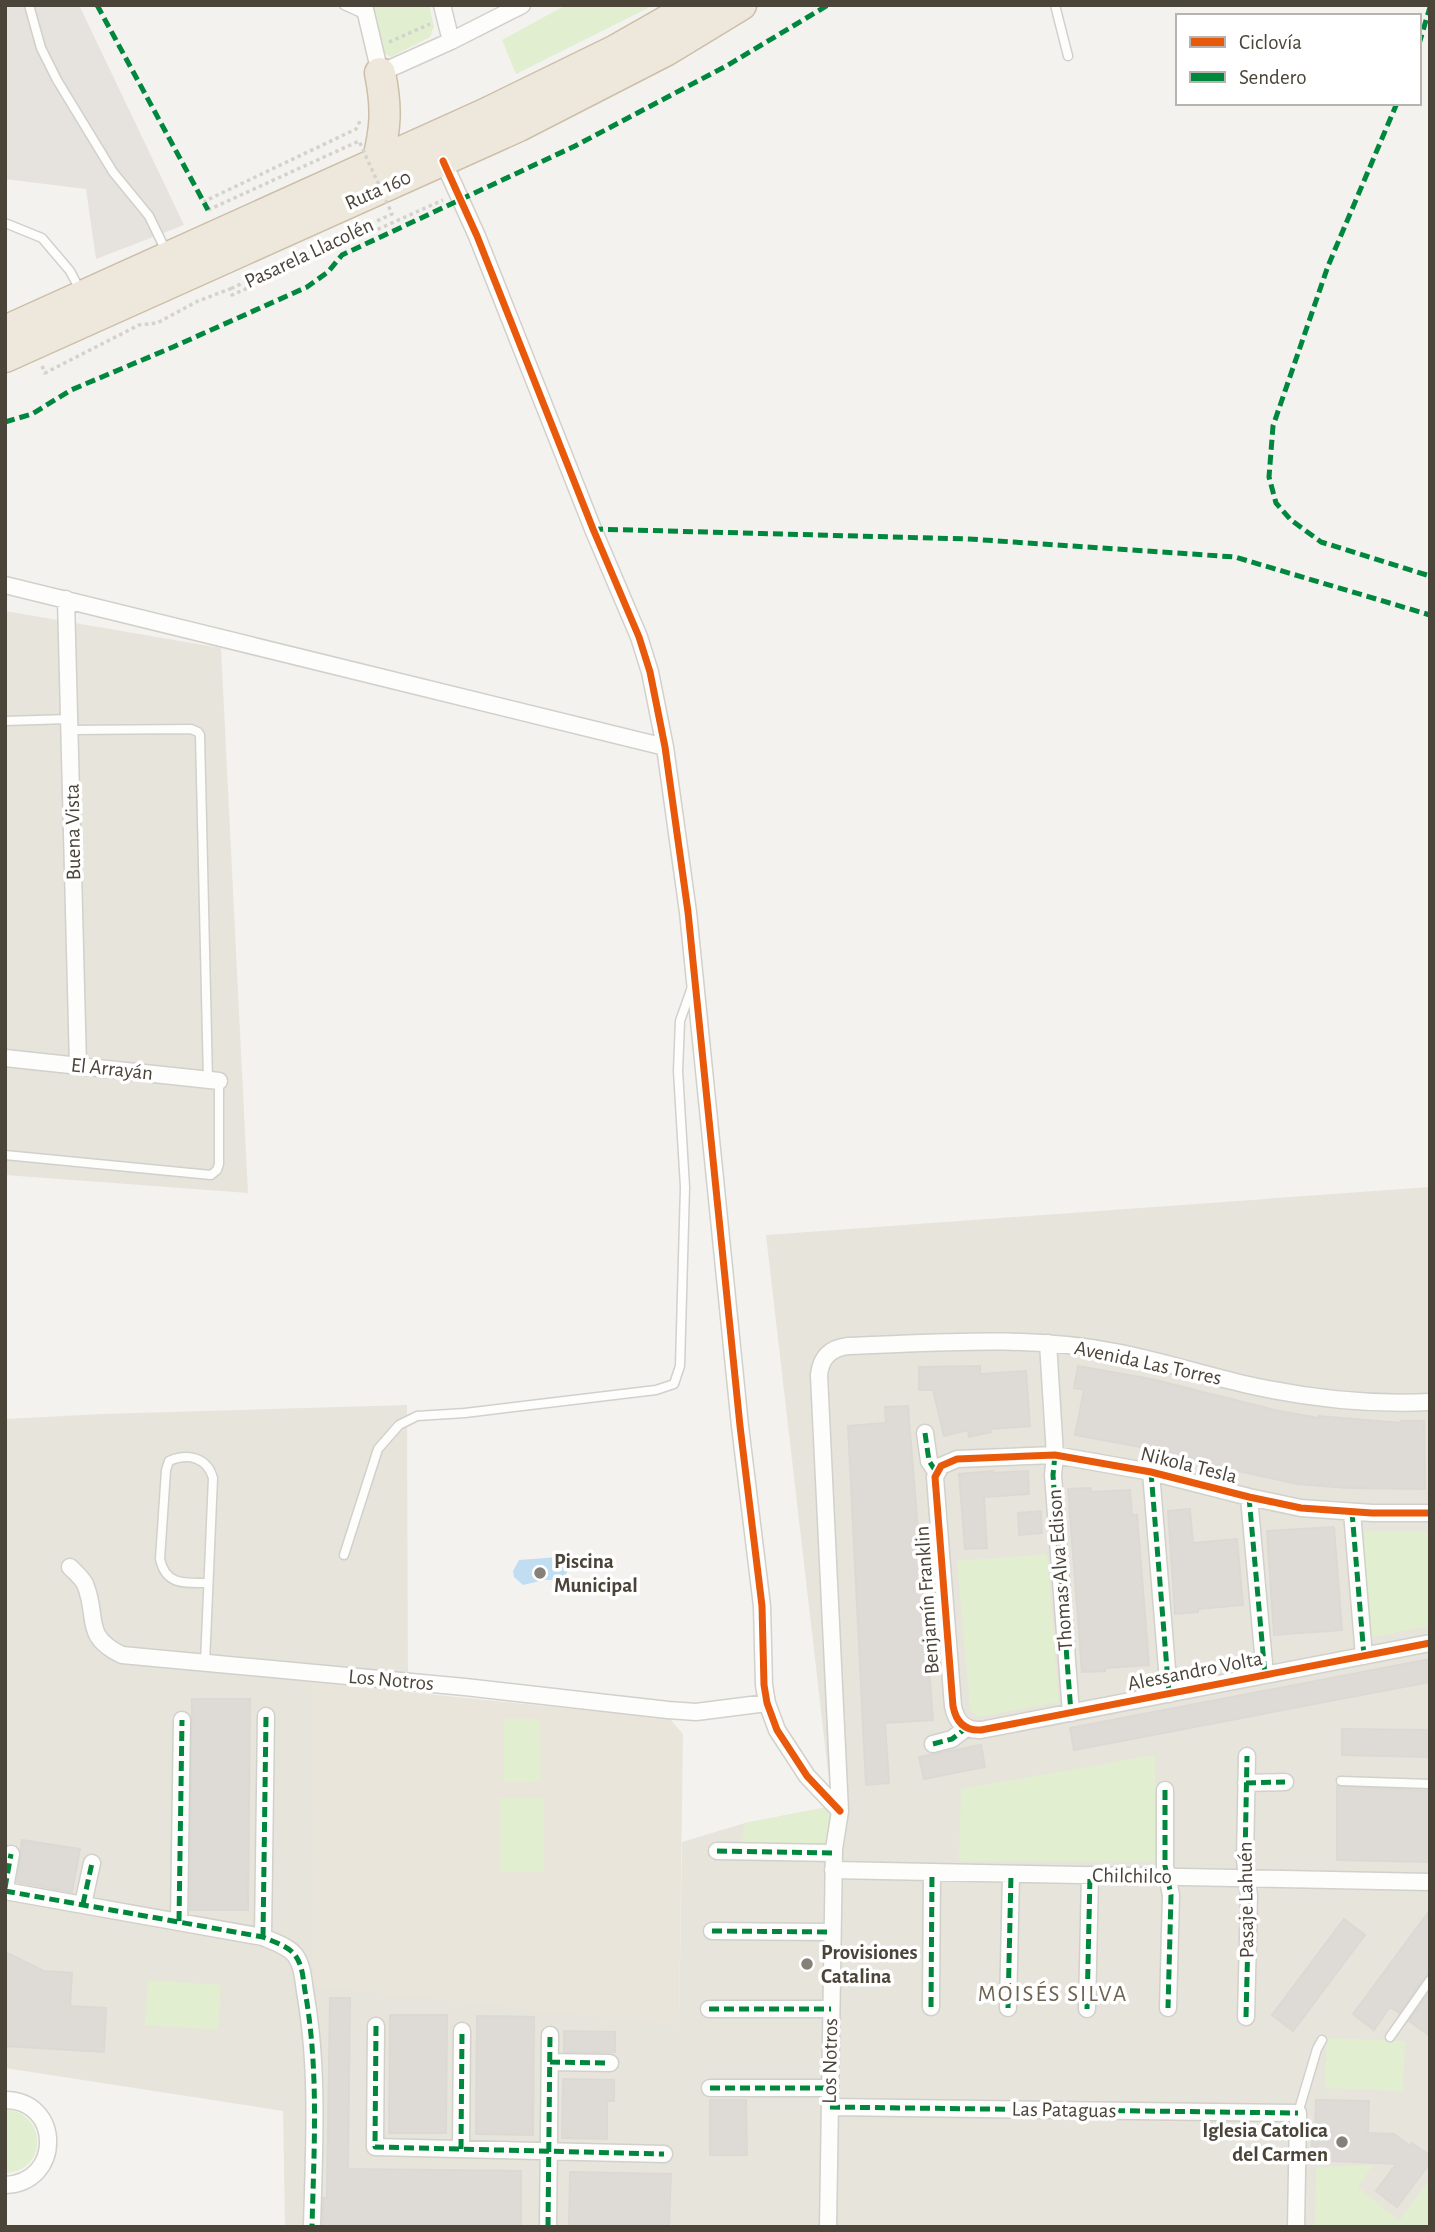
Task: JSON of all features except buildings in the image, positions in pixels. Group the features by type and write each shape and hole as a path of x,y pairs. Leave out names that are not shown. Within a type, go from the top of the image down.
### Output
{"highway":[{"name":"Ruta 160","path":"5,331 568,74 695,5"},
{"name":"Ruta 160","path":"5,357 443,161 610,81 741,5"},
{"path":"377,60 386,112 377,163"}],"street":[{"path":"365,10 377,60 435,48 523,5"},
{"path":"443,12 451,41"},
{"path":"443,161 477,236 593,529 639,637 650,672 665,747 688,912 739,1413 762,1606 767,1703 777,1730 807,1776 841,1811"},
{"path":"5,585 665,747"},
{"name":"Buena Vista","path":"66,599 78,1066"},
{"name":"El Arrayán","path":"5,1058 213,1081"},
{"name":"Avenida Las Torres","path":"825,1356 835,1349 848,1346 984,1341 1048,1343 1115,1352 1297,1394 1351,1402 1430,1402"},
{"name":"Thomas Alva Edison","path":"1048,1343 1055,1455 1053,1475 1072,1713"},
{"name":"Los Notros","path":"825,1356 818,1375 841,1811 835,1835 833,1870 828,2227"},
{"name":"Benjamín Franklin","path":"925,1433 929,1461 939,1470 935,1482 953,1706 958,1721 966,1728"},
{"name":"Nikola Tesla","path":"939,1470 957,1459 1055,1455 1151,1472 1301,1508 1430,1513"},
{"path":"1151,1472 1169,1694"},
{"path":"1249,1497 1265,1675"},
{"path":"1352,1512 1364,1656"},
{"name":"Los Notros","path":"70,1567 85,1582 99,1642 122,1655 465,1687 668,1710 696,1712 767,1703"},
{"name":"Alessandro Volta","path":"933,1744 952,1739 966,1728 981,1730 1430,1643"},
{"path":"263,1937 266,1716"},
{"path":"179,1921 182,1720"},
{"name":"Pasaje Lahuén","path":"1246,2017 1249,1896 1245,1860 1247,1756"},
{"path":"1246,1783 1285,1782"},
{"path":"1165,1790 1165,1866 1171,1895 1168,2008"},
{"path":"717,1852 834,1853"},
{"path":"11,1854 5,1890 263,1937 289,1948 301,1965 315,2074 312,2227"},
{"path":"83,1904 92,1863"},
{"name":"Chilchilco","path":"833,1870 1430,1882"},
{"path":"931,2007 932,1872"},
{"path":"1008,2008 1011,1874"},
{"path":"1087,2010 1090,1875"},
{"path":"712,1931 832,1932"},
{"path":"709,2009 831,2009"},
{"path":"376,2026 375,2147 664,2154"},
{"path":"461,2149 462,2031"},
{"path":"548,2227 550,2035"},
{"path":"550,2062 610,2063"},
{"path":"710,2088 830,2088"},
{"path":"5,2100 21,2102 32,2108 40,2116 49,2137 45,2160 39,2170 20,2183 5,2185"},
{"name":"Las Pataguas","path":"830,2107 1298,2113"},
{"path":"1296,2227 1298,2113"}],"lane":[{"path":"29,5 41,48 57,80 113,172 149,216 169,257"},
{"path":"344,5 365,10"},
{"path":"1055,5 1068,56"},
{"path":"5,223 42,238 70,271 82,296"},
{"path":"5,720 191,729 200,735 213,1081 219,1164 211,1175 5,1155"},
{"path":"344,1555 378,1449 399,1425 417,1416 656,1390 674,1384 680,1366 685,1187 678,1071 680,1021 695,981"},
{"path":"205,1663 213,1478 210,1468 204,1462 194,1457 176,1458 169,1461 166,1470 160,1559 162,1568 166,1575 174,1580 184,1583 208,1583"},
{"path":"1341,1781 1430,1784"},
{"path":"1390,2037 1430,1980"},
{"path":"1298,2113 1322,2040"}],"path":[{"path":"377,60 429,25 443,12"},
{"path":"427,15 435,48"},
{"path":"34,344 45,373 139,325 157,323 230,289 232,295 458,194"}],"shaded area":[{"path":"5,5 79,5 184,225 96,259 86,189 5,179"},
{"path":"5,611 221,648 248,1193 5,1175"},
{"path":"1430,1187 1430,2227 285,2227 283,2111 5,2068 5,1419 407,1405 408,1692 312,1683 679,2025 682,1842 745,1823 832,1806 766,1235"},
{"path":"312,1682 670,1719 683,1734 679,2025 313,1986"}],"green space":[{"path":"372,5 429,5 434,27 430,37 391,57 382,52"},
{"path":"566,5 654,5 516,74 502,40"},
{"path":"1359,1531 1430,1531 1430,1626 1369,1638"},
{"path":"1047,1554 1059,1702 978,1717 970,1710 957,1561"},
{"path":"503,1719 540,1719 541,1781 504,1782"},
{"path":"1155,1755 1155,1861 959,1861 961,1789"},
{"path":"500,1798 544,1798 544,1872 500,1872"},
{"path":"833,1806 828,1843 741,1845 745,1823"},
{"path":"148,1980 221,1985 218,2030 145,2025"},
{"path":"1327,2038 1405,2041 1403,2091 1325,2088"},
{"path":"5,2109 19,2113 29,2120 35,2130 37,2142 29,2163 19,2170 5,2173"},
{"path":"1373,2165 1358,2187 1399,2221 1430,2179 1430,2227 1315,2227 1316,2167"}],"water":[{"name":"Piscina Municipal","path":"559,1557 564,1559 568,1570 561,1580 544,1580 523,1585 514,1577 513,1571 519,1560"}],"marked path":[{"path":"97,5 208,210"},
{"path":"5,422 32,414 71,390 307,287 328,272 342,255 575,146 728,65 828,5"},
{"path":"1421,37 1430,7"},
{"path":"1396,105 1328,266 1273,426 1269,477 1276,503 1291,520 1321,542 1430,576"},
{"path":"593,529 969,539 1235,557 1430,615"},
{"path":"925,1433 929,1461 937,1473"},
{"path":"1055,1455 1053,1475 1071,1713"},
{"path":"1151,1472 1169,1694"},
{"path":"1249,1497 1265,1675"},
{"path":"1352,1512 1364,1656"},
{"path":"263,1937 266,1716"},
{"path":"179,1921 182,1720"},
{"path":"933,1744 952,1739 966,1728"},
{"path":"1246,2017 1249,1896 1245,1860 1247,1756"},
{"path":"1246,1783 1285,1782"},
{"path":"1165,1790 1165,1866 1171,1895 1168,2008"},
{"path":"717,1851 834,1853"},
{"path":"5,1888 11,1854"},
{"path":"83,1904 92,1863"},
{"path":"931,2007 932,1872"},
{"path":"1008,2008 1011,1874"},
{"path":"1087,2009 1090,1875"},
{"path":"5,1891 263,1937 295,1955 302,1973 312,2050 312,2227"},
{"path":"712,1931 832,1932"},
{"path":"709,2009 831,2009"},
{"path":"376,2026 375,2147 664,2154"},
{"path":"461,2149 462,2031"},
{"path":"548,2227 550,2035"},
{"path":"550,2062 610,2063"},
{"path":"710,2088 830,2088"},
{"path":"830,2107 1298,2113"}],"cycle path":[{"path":"443,161 477,236 593,529 639,637 650,672 665,747 688,912 740,1426 762,1606 767,1703 777,1730 807,1776 840,1811"},
{"path":"1430,1513 1372,1513 1301,1508 1151,1472 1055,1455 957,1459 941,1466 935,1477 953,1706 956,1717 970,1729 981,1730 1430,1643"}],"place":[{"name":"Piscina Municipal","path":"540,1573"},
{"name":"Provisiones Catalina","path":"807,1964"},
{"name":"Iglesia Catolica del Carmen","path":"1342,2142"}],"district":[{"name":"MOISÉS SILVA","path":"1053,1994"}]}
